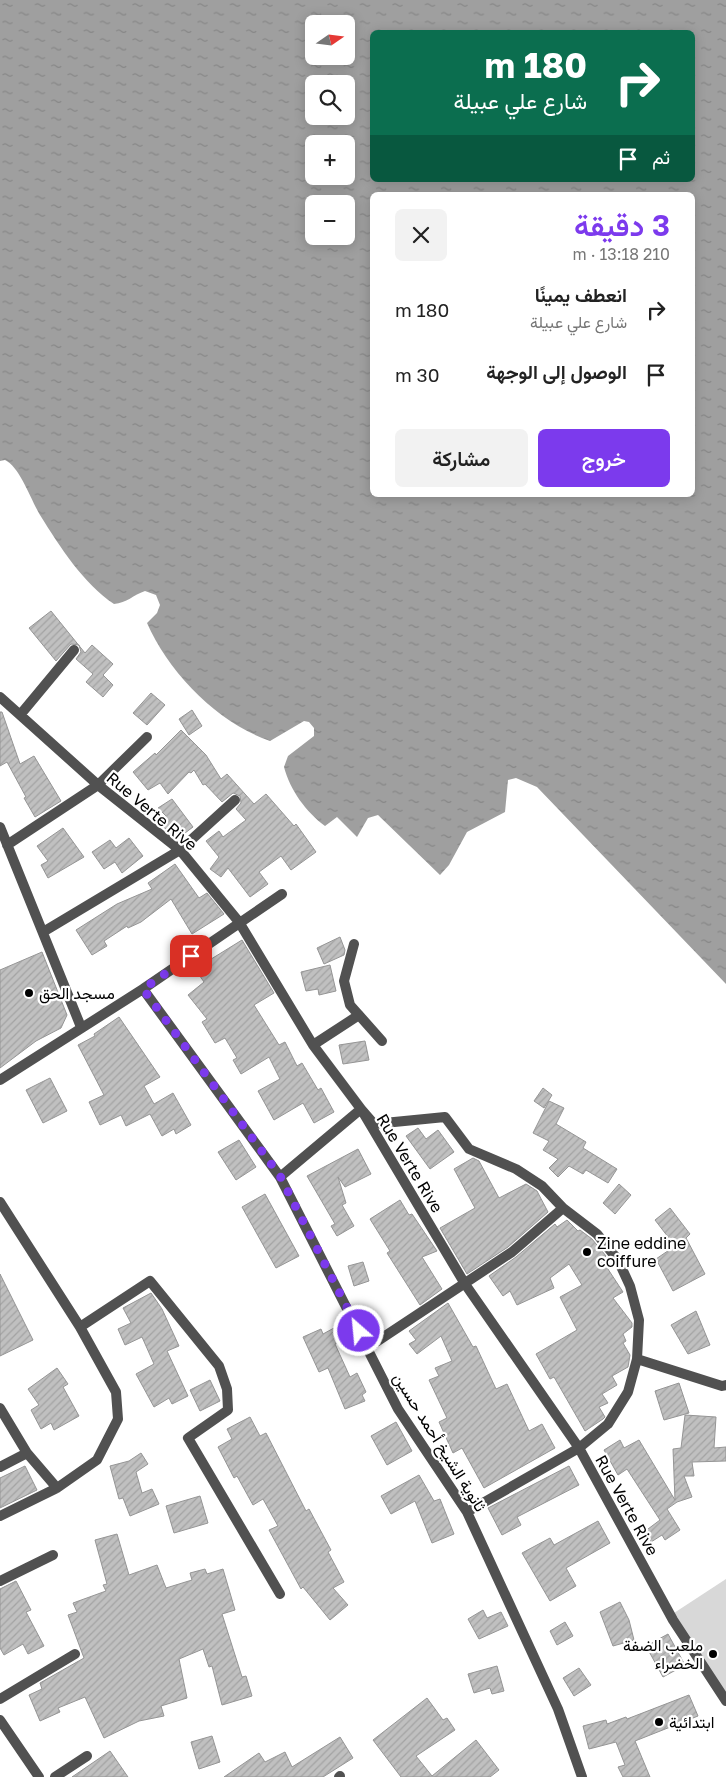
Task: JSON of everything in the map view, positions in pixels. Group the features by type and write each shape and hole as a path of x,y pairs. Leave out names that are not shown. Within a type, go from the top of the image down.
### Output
{"street":[{"path":"20,715 74,650"},
{"name":"Rue Verte Rive","path":"0,697 98,785 180,850 239,922 313,1045 361,1109 465,1284 579,1448 673,1620 726,1701"},
{"path":"7,845 98,785 147,737"},
{"path":"44,932 180,850 235,800"},
{"path":"0,827 82,1027"},
{"path":"0,1080 143,989 282,894"},
{"path":"354,944 344,981 350,1005 382,1041"},
{"name":"ثانوية الشيخ أحمد حسين","path":"143,989 280,1176 398,1409 467,1512 558,1709 582,1777"},
{"path":"313,1045 359,1015"},
{"path":"280,1176 361,1109 374,1124 410,1122 445,1117 469,1149 516,1169 542,1186 563,1208 597,1234 618,1260 630,1286 639,1320 637,1359 628,1392 608,1424 579,1448 467,1512"},
{"path":"0,1202 80,1327 116,1392 118,1418 97,1460 57,1488 0,1516"},
{"path":"368,1348 512,1252 563,1208"},
{"path":"80,1327 150,1281 219,1366 227,1389 228,1410 188,1438 280,1594"},
{"path":"637,1359 722,1386 726,1384"},
{"path":"0,1408 27,1453 57,1488"},
{"path":"0,1467 27,1453"},
{"path":"0,1581 53,1556"},
{"path":"0,1699 75,1654"},
{"path":"0,1720 39,1777"},
{"path":"55,1777 87,1756"}],"shaded area":[{"name":"ملعب الضفة الخضراء","path":"726,1579 726,1695 674,1613"}],"water":[{"path":"0,0 726,0 726,984 537,787 516,778 508,780 505,812 467,832 449,865 440,875 378,815 368,818 357,837 337,817 325,826 311,814 300,800 290,784 284,767 288,756 314,736 314,728 309,722 304,721 270,741 251,733 214,709 182,678 156,642 147,623 157,613 160,605 156,595 145,591 123,602 114,604 92,586 64,552 40,515 16,469 5,460 0,461"}],"building":[{"path":"51,611 78,645 71,644 56,661 29,628"},
{"path":"92,645 113,664 103,675 113,685 103,697 86,682 93,674 76,659 81,652 79,646 85,653"},
{"path":"151,693 165,705 147,725 133,713"},
{"path":"192,710 202,726 189,735 179,719"},
{"path":"0,712 2,712 20,764 34,756 61,801 35,817 7,762 0,766"},
{"path":"181,730 206,755 221,779 227,774 254,804 266,794 294,826 296,824 316,852 291,870 281,856 259,872 268,884 250,897 228,868 221,877 210,869 219,857 206,841 219,831 223,837 246,820 236,809 241,803 240,796 233,793 222,802 205,784 203,785 194,770 191,773 189,772 168,794 160,783 148,790 133,772 155,753 156,755"},
{"path":"172,799 193,827 177,839 158,822 166,816 158,808"},
{"path":"63,828 84,857 48,878 41,865 48,861 37,846"},
{"path":"129,838 143,856 122,873 115,862 104,869 92,852 110,840 116,848"},
{"path":"175,864 199,898 207,893 224,914 192,934 171,899 141,922 128,928 127,926 104,941 107,946 92,955 76,930 117,904 152,889 148,883"},
{"path":"340,937 345,950 344,955 324,964 317,948"},
{"path":"242,940 274,993 254,1005 279,1045 285,1042 297,1066 302,1063 318,1090 321,1088 334,1112 314,1123 303,1103 274,1120 258,1091 280,1079 269,1057 241,1074 233,1060 237,1058 225,1038 215,1043 202,1022 207,1019 188,995 204,982 195,969"},
{"name":"مسجد الحق","path":"42,952 67,1015 61,1028 36,1041 0,1068 0,970"},
{"path":"330,965 336,991 319,995 318,989 306,991 301,972"},
{"path":"119,1017 160,1077 144,1086 154,1104 173,1093 191,1125 176,1134 174,1129 162,1136 150,1114 126,1126 121,1115 100,1125 89,1102 104,1095 78,1045 95,1036 94,1034"},
{"path":"365,1041 369,1060 343,1064 339,1045"},
{"path":"50,1078 67,1111 43,1123 26,1090"},
{"path":"543,1088 552,1095 544,1108 534,1101"},
{"path":"549,1101 564,1108 556,1124 586,1142 583,1148 617,1169 608,1183 586,1170 583,1174 569,1166 558,1177 549,1168 558,1159 543,1150 549,1141 533,1133"},
{"path":"418,1128 426,1139 438,1130 454,1152 430,1169 406,1136"},
{"path":"239,1140 256,1167 236,1180 218,1152"},
{"path":"358,1149 371,1174 345,1187 338,1177 346,1203 342,1205 354,1226 337,1236 331,1226 335,1224 307,1176"},
{"path":"473,1158 479,1161 499,1198 526,1184 537,1191 548,1212 508,1247 467,1274 440,1228 475,1208 454,1169"},
{"path":"619,1184 631,1195 615,1214 603,1203"},
{"path":"265,1194 299,1256 276,1268 242,1207"},
{"path":"400,1200 409,1215 412,1214 437,1251 422,1257 442,1289 420,1305 387,1253 390,1251 370,1219"},
{"path":"670,1208 690,1234 686,1238 705,1274 673,1291 656,1259 675,1246 655,1220"},
{"path":"567,1220 578,1231 580,1230 592,1239 606,1256 602,1260 623,1292 613,1298 632,1323 632,1327 623,1334 626,1341 623,1343 630,1355 628,1367 612,1376 617,1385 602,1394 608,1403 599,1407 605,1417 585,1431 554,1377 550,1379 536,1354 577,1330 560,1297 582,1285 569,1264 550,1278 554,1288 517,1305 510,1291 503,1296 489,1276 516,1257 555,1224 557,1227"},
{"path":"363,1262 369,1281 354,1286 348,1266"},
{"path":"0,1274 33,1340 0,1356"},
{"path":"151,1293 162,1309 179,1346 167,1351 188,1396 172,1404 169,1398 154,1407 136,1374 154,1364 142,1337 125,1345 118,1329 131,1323 123,1308"},
{"path":"448,1303 473,1347 476,1346 496,1389 507,1384 529,1431 542,1424 555,1448 484,1488 462,1448 453,1453 439,1422 447,1418 429,1380 439,1376 435,1368 452,1361 441,1336 417,1354 409,1344 416,1340 409,1331"},
{"path":"696,1311 710,1345 688,1354 671,1325"},
{"path":"334,1328 340,1341 335,1344 350,1377 357,1373 366,1392 362,1395 365,1401 345,1409 328,1368 319,1372 303,1337 321,1329 323,1334"},
{"path":"57,1368 68,1384 63,1387 79,1416 54,1430 51,1423 41,1429 31,1410 39,1405 28,1389"},
{"path":"210,1380 220,1401 200,1411 190,1390"},
{"path":"679,1383 689,1413 664,1420 655,1391"},
{"path":"685,1415 716,1417 714,1448 726,1447 726,1461 692,1462 694,1476 684,1476 692,1497 677,1502 667,1509 680,1530 665,1540 662,1535 651,1542 644,1532 660,1520 627,1469 618,1475 604,1450 620,1440 624,1448 639,1440 675,1500 673,1449 681,1448"},
{"path":"250,1417 260,1436 266,1433 306,1511 309,1509 331,1550 328,1552 344,1582 333,1588 348,1605 330,1620 303,1587 301,1589 269,1530 278,1526 263,1499 253,1505 237,1476 234,1478 218,1447 232,1439 227,1429"},
{"path":"396,1422 412,1451 387,1465 371,1436"},
{"path":"141,1453 148,1464 136,1472 142,1493 152,1489 159,1504 130,1516 123,1498 119,1499 110,1466 129,1461"},
{"path":"25,1466 37,1490 0,1508 0,1478"},
{"path":"569,1466 579,1485 517,1517 521,1525 502,1535 488,1508"},
{"path":"419,1475 434,1501 440,1499 454,1534 432,1543 415,1501 391,1514 381,1496"},
{"path":"200,1496 208,1523 174,1533 166,1506"},
{"path":"598,1521 610,1543 566,1568 576,1586 550,1601 522,1553 550,1538 554,1545"},
{"path":"117,1534 129,1575 157,1565 166,1588 192,1580 190,1573 205,1569 207,1574 223,1569 235,1610 222,1614 242,1677 246,1676 252,1696 222,1705 212,1666 209,1667 203,1649 179,1659 187,1698 161,1706 164,1716 139,1721 104,1738 85,1697 58,1708 60,1712 40,1721 29,1695 42,1689 40,1683 84,1658 68,1615 77,1612 73,1603 106,1591 103,1585 107,1584 95,1540"},
{"path":"16,1581 31,1610 26,1612 44,1646 28,1654 23,1644 4,1655 0,1648 0,1589"},
{"path":"620,1602 629,1620 634,1640 613,1646 600,1612"},
{"path":"483,1610 487,1618 501,1612 508,1626 479,1639 468,1619"},
{"path":"565,1622 573,1636 557,1645 550,1631"},
{"path":"668,1634 685,1665 663,1677 646,1646"},
{"path":"497,1666 504,1691 492,1694 490,1688 474,1693 468,1674"},
{"path":"579,1668 591,1685 574,1696 563,1678"},
{"path":"689,1695 698,1716 635,1741 650,1777 623,1777 618,1767 625,1765 616,1742 589,1749 583,1726 606,1720 607,1724 626,1717 627,1719"},
{"path":"427,1698 443,1720 447,1718 455,1730 416,1756 432,1776 476,1740 499,1770 490,1777 401,1777 373,1740"},
{"path":"212,1736 220,1762 199,1769 191,1742"},
{"path":"340,1737 353,1758 323,1777 224,1777 259,1753 265,1762 285,1752 292,1767"},
{"path":"110,1751 128,1777 72,1777"}],"place":[{"name":"مسجد الحق","path":"29,993"},
{"name":"Zine eddine coiffure","path":"587,1252"},
{"name":"ملعب الضفة الخضراء","path":"713,1654"},
{"name":"ابتدائية","path":"659,1722"}],"route":[{"path":"191,956 143,989 280,1176 359,1331"}]}
